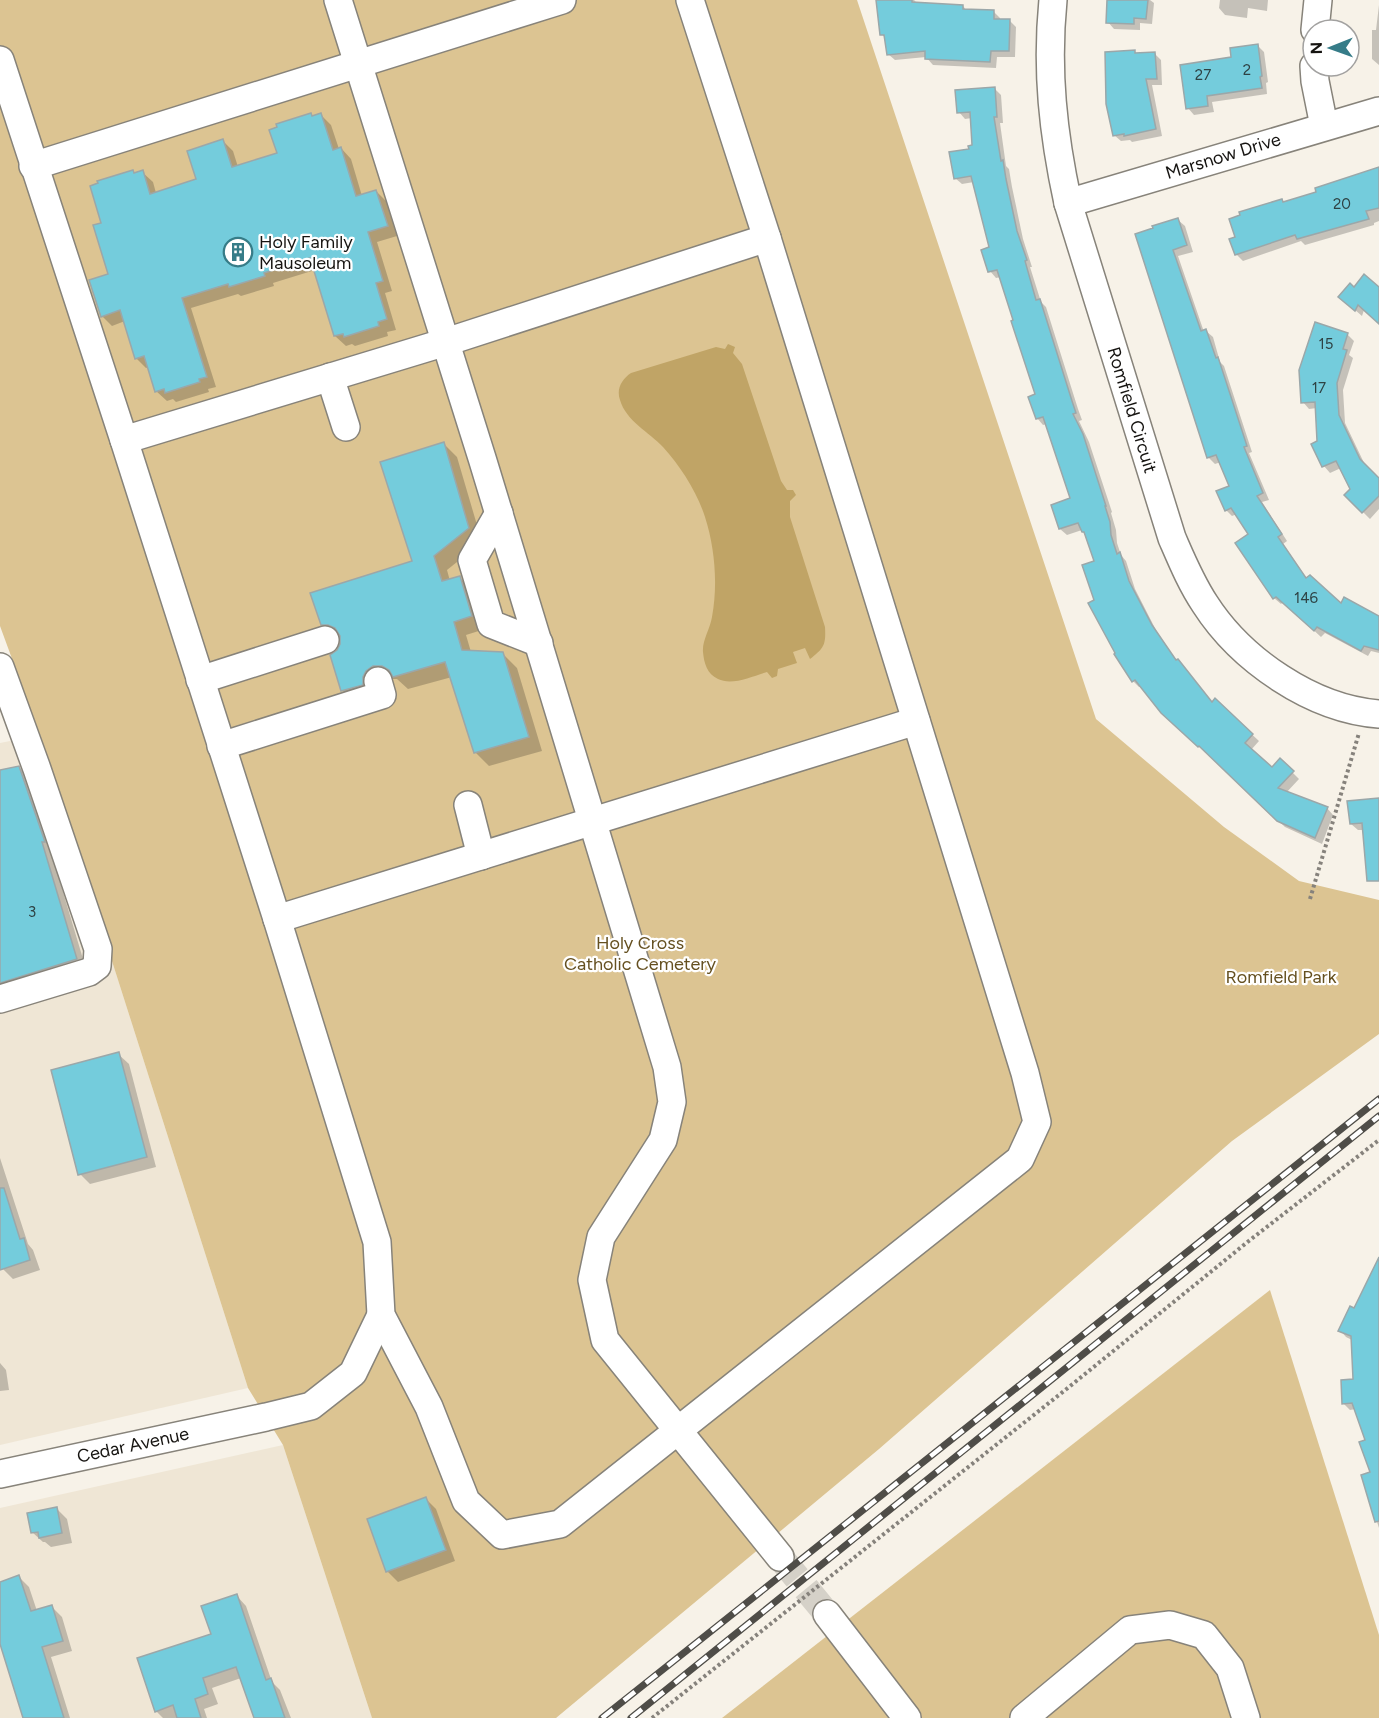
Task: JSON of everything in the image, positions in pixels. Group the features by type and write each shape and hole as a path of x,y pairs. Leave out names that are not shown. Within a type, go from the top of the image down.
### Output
{"street":[{"path":"338,0 499,513 668,1067 672,1102 663,1140 601,1237 592,1280 605,1340 780,1557"},
{"path":"33,166 562,0"},
{"path":"0,60 124,440 378,1242 381,1315 429,1407 466,1501 502,1535 560,1524 1020,1159 1037,1122 1025,1073 768,238 690,0"},
{"name":"Romfield Circuit","path":"1053,0 1050,25 1050,80 1053,120 1068,203 1172,538 1206,605 1225,630 1249,653 1274,674 1310,695 1329,703 1372,714"},
{"path":"1316,18 1318,0"},
{"path":"1315,78 1324,126"},
{"name":"Marsnow Drive","path":"1068,203 1379,111"},
{"path":"124,440 446,342 768,238"},
{"path":"330,377 346,427"},
{"path":"499,513 472,560 491,624 538,644"},
{"path":"200,680 325,640"},
{"path":"0,667 38,770 98,949 97,966 89,972 0,999"},
{"path":"221,746 382,695 378,681"},
{"path":"277,919 916,721"},
{"path":"468,806 481,856"},
{"name":"Cedar Avenue","path":"0,1474 266,1418 311,1406 353,1373 381,1315"},
{"path":"827,1614 907,1718"},
{"path":"1024,1718 1130,1630 1170,1625 1204,1635 1230,1668 1246,1718"}],"path":[{"path":"1310,899 1372,714"},
{"path":"652,1718 1069,1388 1250,1240 1379,1140"}],"shaded area":[{"path":"728,344 735,347 733,353 742,364 781,481 787,490 793,490 796,495 790,501 790,517 825,633 823,646 815,655 810,659 805,648 793,652 797,663 778,669 777,676 772,678 767,672 742,680 724,681 711,674 703,656 714,605 715,579 711,541 702,508 688,480 670,455 627,414 620,400 619,388 631,373 716,347 725,349"},
{"path":"40,735 248,1388 0,1445 0,743"},
{"path":"283,1445 372,1718 0,1718 0,1508"}],"green space":[{"name":"Holy Cross Catholic Cemetery","path":"0,0 857,0 1096,719 1224,827 1299,881 1379,900 1379,1034 1232,1141 879,1449 556,1718 372,1718 283,1445 248,1388 40,735 0,626"},
{"path":"1270,1290 1379,1635 1379,1718 722,1718"}],"building":[{"path":"876,0 912,0 912,2 963,5 963,9 994,10 994,19 1010,19 1009,51 991,51 990,62 925,59 925,51 887,55 884,35 880,35"},
{"path":"1107,0 1148,0 1146,19 1134,18 1134,24 1106,23"},
{"path":"1258,44 1262,88 1207,96 1208,106 1186,109 1180,65 1231,57 1230,48"},
{"path":"1135,50 1135,53 1155,52 1157,79 1146,79 1156,129 1113,136 1106,104 1105,52"},
{"path":"995,87 997,117 994,117 1001,161 1003,160 1017,231 1027,260 1025,261 1036,300 1040,299 1076,413 1073,414 1083,434 1106,506 1117,554 1120,552 1129,581 1152,625 1176,660 1178,659 1212,702 1215,698 1253,734 1245,743 1272,767 1280,758 1294,771 1278,788 1328,807 1315,838 1277,821 1161,713 1135,680 1132,682 1114,654 1088,603 1094,600 1082,565 1094,561 1084,532 1078,523 1059,529 1051,505 1070,498 1043,417 1036,419 1028,397 1035,394 997,270 988,272 981,250 989,247 971,176 954,179 949,152 969,149 968,146 972,145 970,112 957,113 955,90"},
{"name":"Holy Family Mausoleum","path":"311,113 312,116 321,113 333,150 341,147 356,196 376,190 388,226 368,232 383,281 376,283 387,319 378,322 379,326 344,337 343,334 334,336 310,258 264,273 265,276 182,298 207,377 199,379 200,382 165,393 164,389 155,392 144,356 135,359 120,310 101,317 89,280 108,274 93,225 101,223 90,186 98,183 97,181 133,170 134,173 143,170 150,194 196,179 187,151 223,139 232,167 277,153 269,130 277,127 276,124"},
{"path":"1379,167 1379,208 1366,211 1369,219 1297,239 1295,235 1235,255 1229,239 1235,237 1229,219 1240,215 1239,212 1316,192 1315,188"},
{"path":"1178,218 1187,245 1173,250 1201,331 1206,329 1216,358 1218,357 1247,446 1244,447 1263,493 1257,496 1282,534 1278,537 1306,578 1310,575 1341,603 1344,597 1379,616 1379,650 1364,646 1361,651 1317,627 1314,631 1276,597 1273,599 1235,543 1248,534 1231,508 1225,511 1216,491 1229,486 1216,455 1207,458 1135,234"},
{"path":"1364,274 1379,287 1379,324 1358,305 1355,311 1338,297 1350,283 1354,287"},
{"path":"1315,322 1348,333 1343,349 1347,350 1337,383 1339,415 1360,459 1379,478 1379,496 1362,513 1344,495 1350,489 1336,461 1322,467 1311,444 1317,441 1315,402 1301,403 1299,370"},
{"path":"444,442 469,528 434,556 442,581 460,576 472,616 454,622 462,650 503,652 529,737 474,753 445,662 393,677 389,670 382,666 373,666 366,671 363,685 341,691 330,655 337,650 340,636 335,628 321,625 310,593 412,561 380,462"},
{"path":"19,766 45,842 42,842 77,959 0,983 0,770"},
{"path":"1379,798 1379,881 1367,881 1362,823 1350,824 1347,801"},
{"path":"119,1052 147,1157 78,1175 51,1070"},
{"path":"0,1188 4,1188 20,1239 24,1238 30,1260 0,1270"},
{"path":"1379,1257 1379,1521 1375,1522 1361,1475 1370,1472 1359,1442 1365,1440 1352,1403 1342,1404 1341,1380 1353,1379 1351,1336 1338,1331 1350,1306 1354,1308"},
{"path":"426,1497 446,1550 386,1572 367,1519"},
{"path":"57,1507 62,1533 39,1538 38,1532 31,1533 27,1513"},
{"path":"19,1575 31,1611 52,1605 63,1641 42,1647 64,1718 23,1718 0,1644 0,1582"},
{"path":"237,1594 266,1680 271,1678 285,1718 254,1718 236,1667 203,1678 208,1694 195,1699 201,1718 177,1718 173,1705 155,1712 137,1658 211,1634 201,1606"}],"tunnel":[{"path":"780,1557 827,1614"}],"railway":[{"path":"602,1718 1379,1099"},
{"path":"631,1718 1379,1116"}],"place":[{"name":"Holy Family Mausoleum","path":"238,252"}],"park label":[{"name":"Romfield Park","path":"1281,977"}]}
